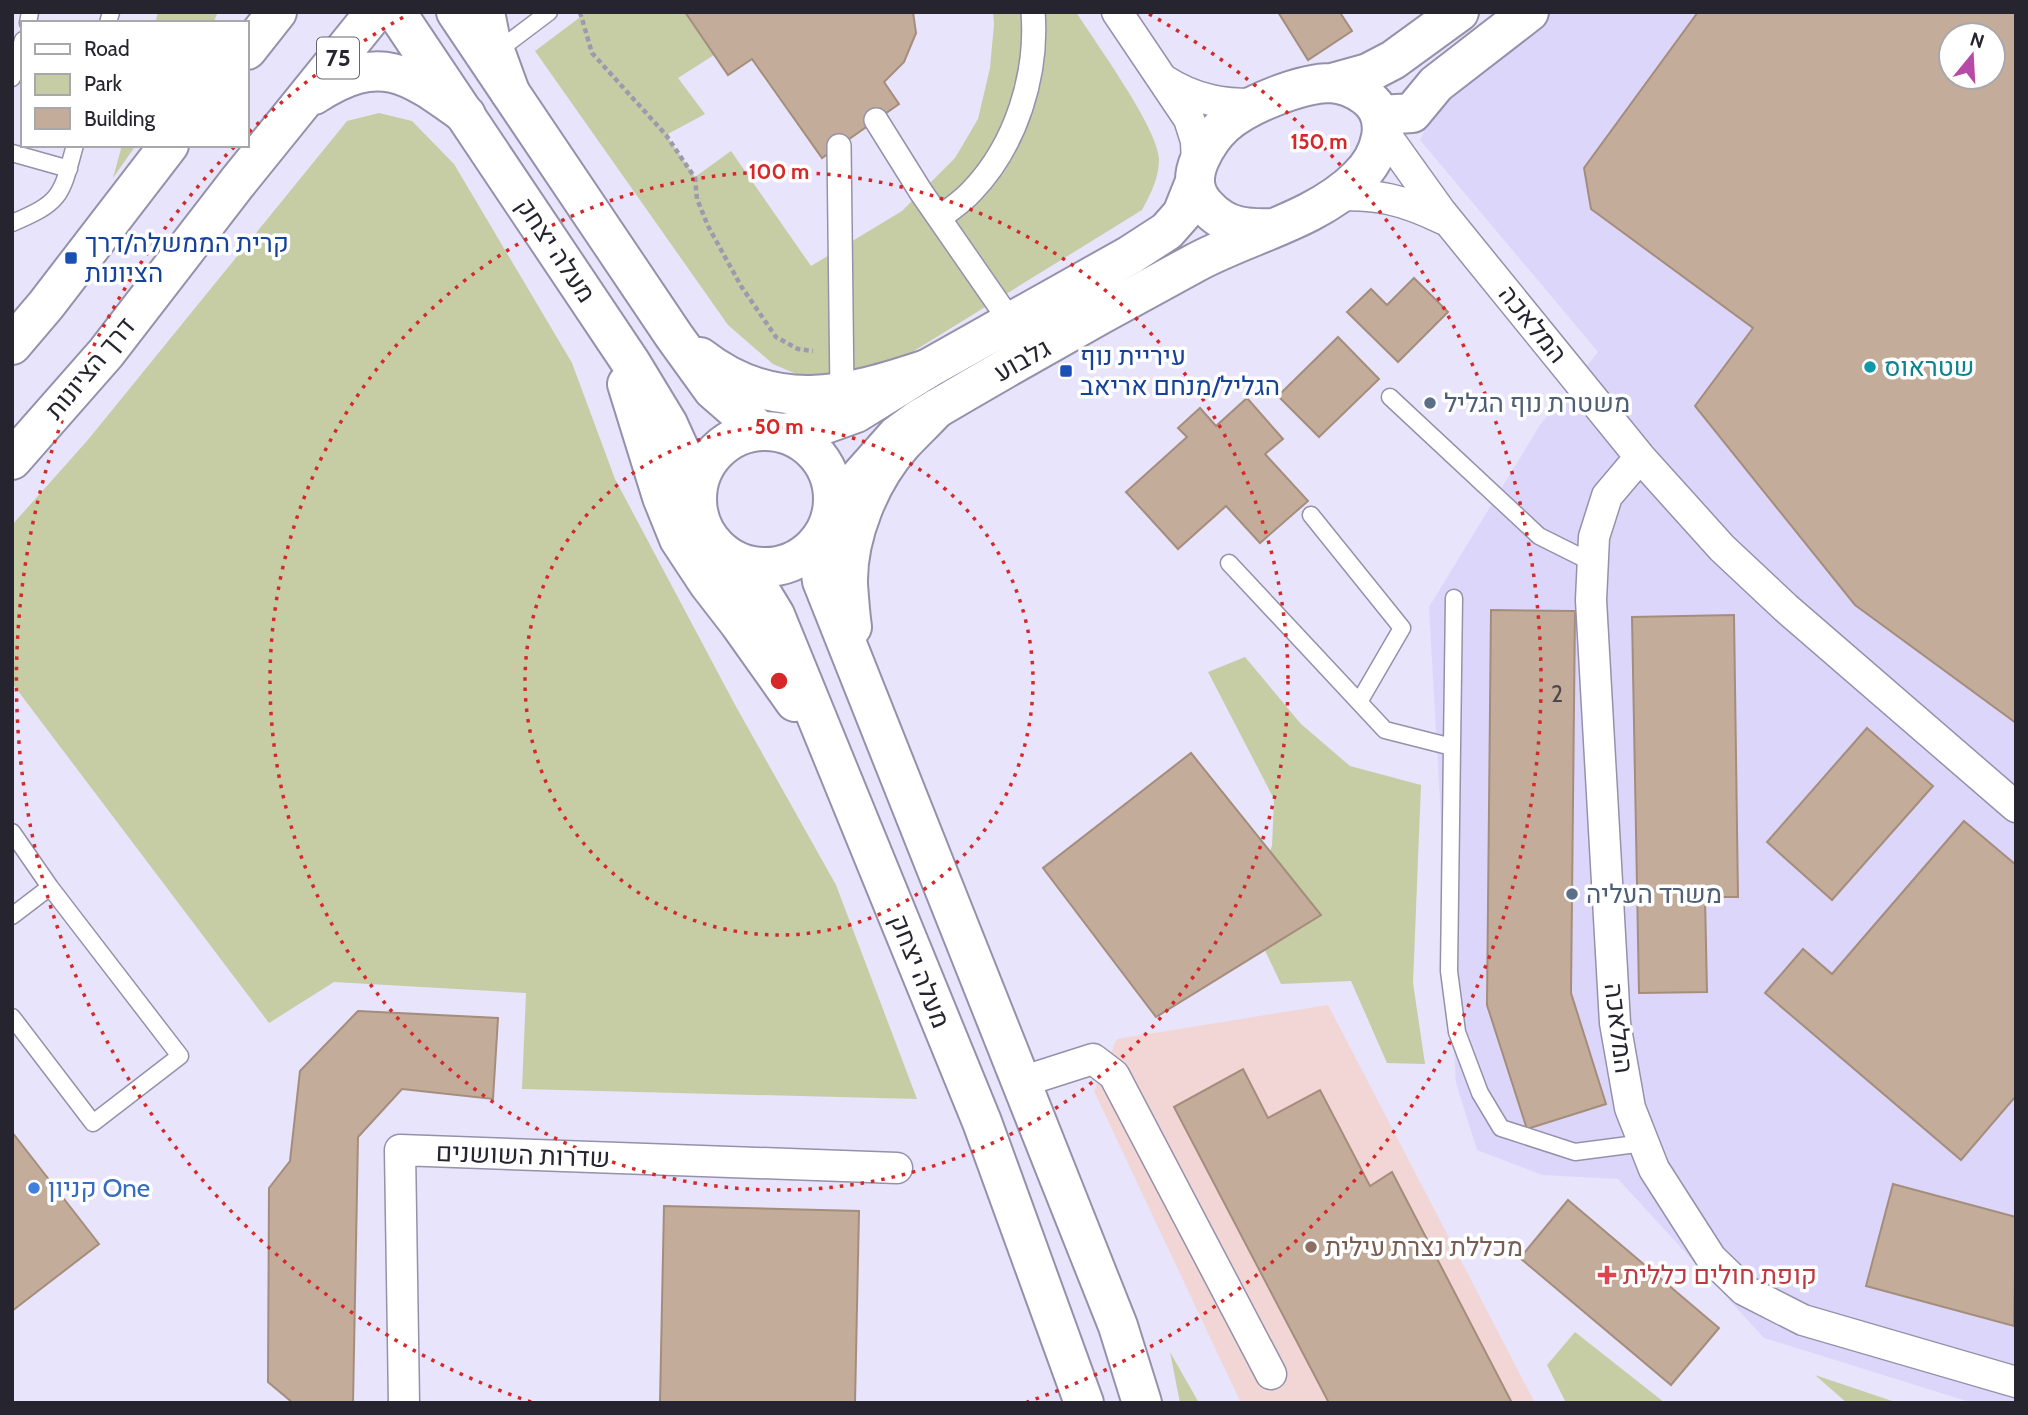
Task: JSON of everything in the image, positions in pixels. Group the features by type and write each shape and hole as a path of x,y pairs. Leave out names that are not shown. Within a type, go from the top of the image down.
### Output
{"main road":[{"path":"248,49 277,12"},
{"name":"דרך הציונות","path":"12,460 106,353 237,183 375,12"},
{"name":"מעלה יצחק","path":"396,12 610,330 668,424 683,457 696,499"},
{"name":"מעלה יצחק","path":"457,12 713,390 771,432"},
{"path":"485,12 510,92"},
{"path":"1332,83 1352,88 1368,97 1382,123 1377,150 1360,176 1333,197 1274,228 1250,229 1231,226 1216,218 1200,201 1196,175 1207,144 1224,125 1242,112 1309,86 1368,73 1393,60 1459,12"},
{"path":"1382,123 1412,113 1436,84 1529,12"},
{"path":"301,104 348,76 373,70 399,74 424,85 466,115"},
{"path":"12,345 167,147"},
{"name":"גלבוע","path":"771,432 814,428 856,413 927,369 1130,255 1167,231 1182,214 1196,175"},
{"name":"גלבוע","path":"827,523 897,435 936,409 1197,261 1274,228"},
{"path":"610,330 662,497 679,539 832,755"},
{"path":"674,336 714,368 743,383 773,393 798,397 878,386 927,369"},
{"path":"856,668 848,582 853,543 863,510 876,482 900,446 936,409"},
{"path":"771,432 801,440 816,453 827,469 833,488 827,523 806,554 787,564 766,568 744,564 725,555 709,540 699,520 696,499 699,478 708,460 722,445 739,435 771,432"},
{"name":"מעלה יצחק","path":"827,523 819,560 822,581 1118,1326 1142,1403"},
{"name":"מעלה יצחק","path":"725,555 758,587 775,615 982,1122 1084,1403"}],"street":[{"path":"939,218 971,193 991,169 1010,136 1024,97 1031,61 1033,12"},
{"path":"1117,12 1189,120 1196,141 1196,175"},
{"path":"1163,79 1207,101 1231,105 1260,104"},
{"path":"876,120 1011,323"},
{"name":"המלאכה","path":"1382,123 1417,180 1640,457 1731,557 2016,807"},
{"path":"839,146 842,392"},
{"name":"המלאכה","path":"1333,197 1385,197 1417,206 1453,224"},
{"name":"המלאכה","path":"1640,457 1607,496 1594,537 1591,600 1615,1023 1630,1108 1654,1169 1711,1258 1744,1290 1803,1320 2016,1382"},
{"path":"1021,1082 1093,1059 1114,1075 1270,1374"},
{"name":"שדרות השושנים","path":"404,1403 400,1150 897,1168"}],"lane":[{"path":"496,52 549,12"},
{"path":"12,78 21,47"},
{"path":"12,223 52,203 64,186 74,147"},
{"path":"12,153 69,169"},
{"path":"1390,397 1539,536 1593,563"},
{"path":"1311,515 1402,628 1359,702"},
{"path":"1228,563 1385,730 1452,747"},
{"path":"1454,598 1449,971 1457,1032 1480,1093 1501,1128 1576,1152 1644,1143"},
{"path":"12,832 50,887 180,1056 93,1123 12,1017"},
{"path":"12,916 50,887"}],"path":[{"path":"580,12 592,53 666,135 695,177 697,199 708,226 741,286 776,337 798,349 842,354"}],"shaded area":[{"path":"1525,12 2016,12 2016,1403 1973,1403 1764,1338 1618,1179 1542,1175 1477,1150 1456,1083 1429,607 1540,425 1598,352 1420,140 1447,82"},
{"name":"מכללת נצרת עילית","path":"1328,1005 1535,1403 1241,1403 1094,1091 1117,1039"}],"green space":[{"path":"158,12 218,12 214,21 156,21"},
{"path":"587,12 684,12 714,55 678,78 705,114 666,135 695,177 731,151 811,266 902,211 955,158 978,119 990,68 993,12 1076,12 1148,127 1159,159 1156,179 1142,210 909,354 870,367 810,380 773,364 728,325 535,51"},
{"path":"379,113 412,121 454,164 572,363 615,479 734,703 836,885 917,1099 522,1089 526,993 334,982 269,1023 12,683 12,525 87,441 347,121"},
{"path":"121,147 135,147 113,178"},
{"path":"1245,657 1301,724 1350,766 1421,785 1413,983 1425,1064 1387,1063 1351,981 1281,984 1239,896 1262,872 1272,846 1274,799 1208,672"},
{"path":"1575,1332 1665,1403 1566,1403 1547,1365"},
{"path":"1170,1352 1199,1403 1180,1403"},
{"path":"1815,1375 1898,1403 1847,1403"}],"building":[{"path":"685,12 913,12 916,33 904,62 884,82 899,104 822,158 752,59 728,75"},
{"path":"1278,12 1344,12 1341,14 1352,31 1308,60"},
{"name":"שטראוס","path":"1698,12 2016,12 2016,723 1855,605 1695,406 1753,328 1591,209 1584,168"},
{"path":"1414,278 1448,312 1398,362 1347,312 1371,289 1387,305"},
{"path":"1338,337 1379,379 1319,437 1278,396"},
{"path":"1247,398 1283,439 1265,454 1308,501 1260,543 1226,506 1178,549 1126,492 1187,437 1178,428 1200,408 1216,426"},
{"path":"1491,610 1575,611 1571,993 1606,1104 1527,1129 1487,1005"},
{"path":"1734,615 1738,897 1705,897 1707,992 1639,993 1632,617"},
{"path":"1867,728 1933,786 1832,900 1767,842"},
{"path":"1191,753 1321,915 1156,1017 1043,868"},
{"path":"1964,821 2016,865 2016,1096 1961,1160 1765,993 1803,949 1832,974"},
{"path":"358,1011 498,1018 493,1099 402,1089 358,1137 353,1403 293,1403 268,1382 269,1188 290,1161 300,1071"},
{"path":"1243,1069 1268,1118 1320,1090 1370,1186 1392,1172 1512,1403 1329,1403 1174,1107"},
{"name":"קניון One","path":"12,1132 99,1244 12,1311"},
{"path":"1893,1184 2016,1217 2014,1326 1866,1286"},
{"path":"1568,1200 1719,1328 1671,1385 1520,1258"},
{"path":"664,1206 859,1211 855,1403 660,1403"}],"place":[{"name":"קרית הממשלה/דרך הציונות","path":"71,258"},
{"name":"שטראוס","path":"1870,367"},
{"name":"עיריית נוף הגליל/מנחם אריאב","path":"1066,371"},
{"name":"משטרת נוף הגליל","path":"1430,403"},
{"name":"משרד העליה","path":"1572,894"},
{"name":"קניון One","path":"34,1188"},
{"name":"מכללת נצרת עילית","path":"1311,1247"},
{"name":"קופת חולים כללית","path":"1607,1275"}]}
